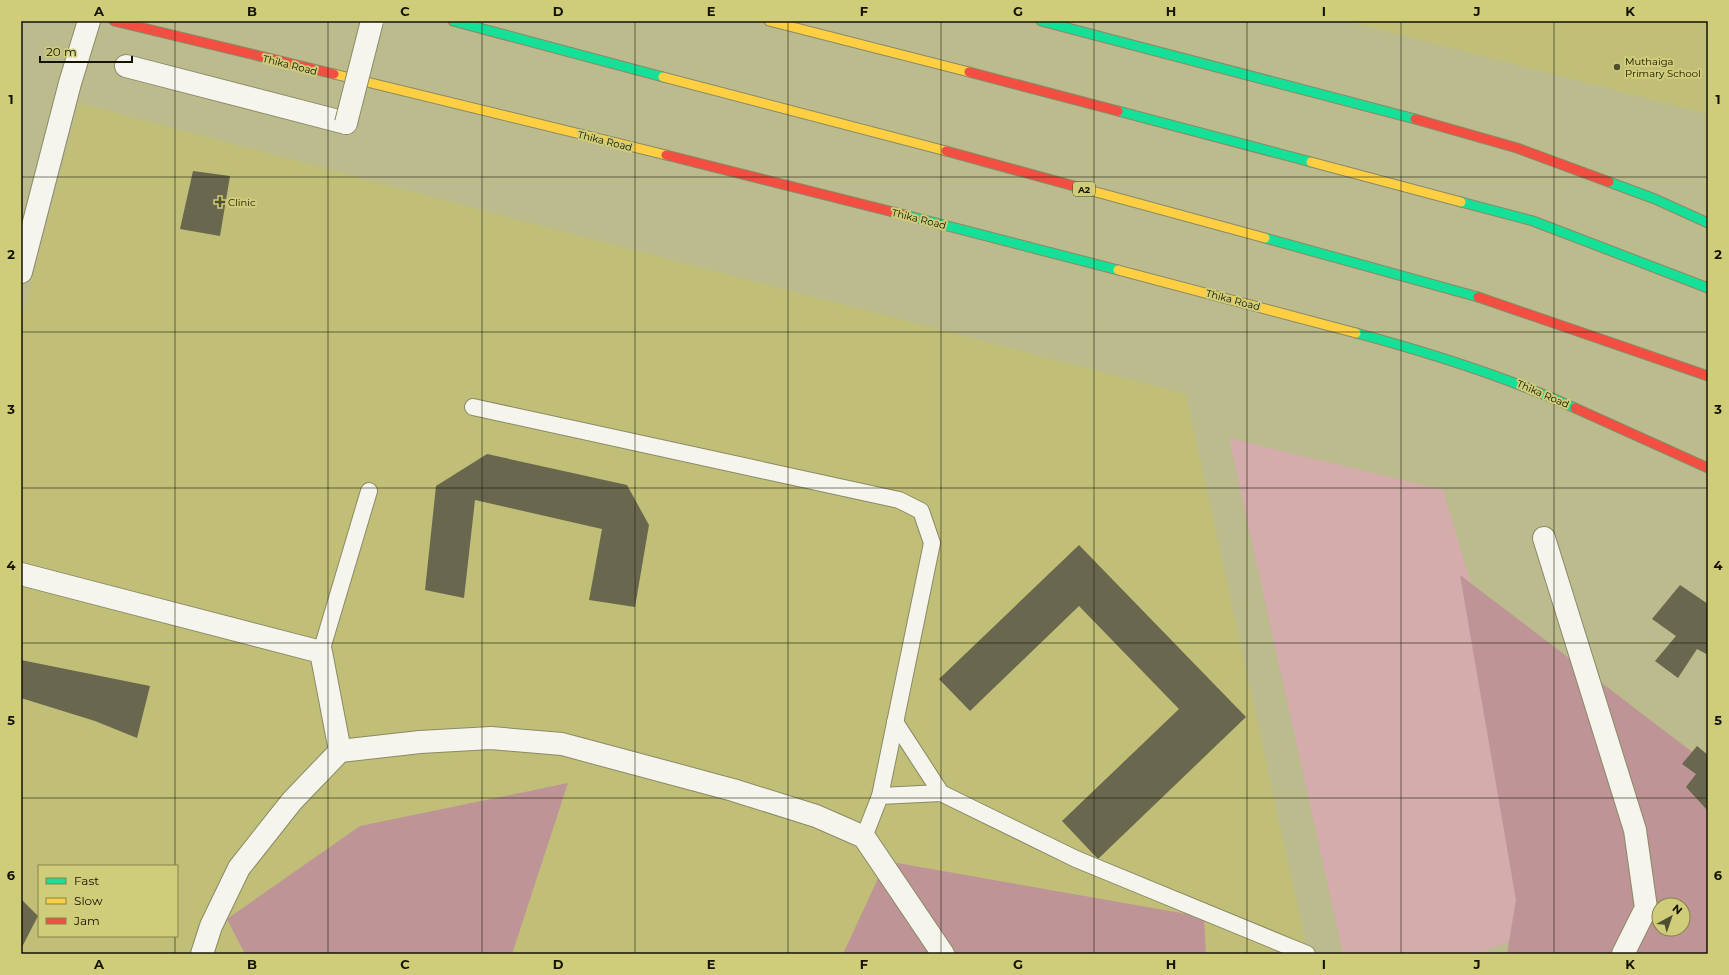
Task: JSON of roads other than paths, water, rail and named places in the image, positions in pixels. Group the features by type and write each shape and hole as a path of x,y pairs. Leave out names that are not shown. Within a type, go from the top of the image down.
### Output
{"main road":[{"name":"Thika Road","path":"114,21 751,176 1180,286 1427,352 1536,390 1708,468"},
{"name":"A2","path":"453,21 1017,170 1489,300 1708,376"},
{"path":"768,21 1044,91 1533,221 1708,288"},
{"path":"1041,21 1379,109 1517,148 1655,199 1708,222"}],"street":[{"path":"21,272 28,220 89,21"},
{"path":"126,66 346,123 372,21"},
{"path":"1544,538 1635,830 1646,908 1623,954"},
{"path":"21,574 320,652 340,751"},
{"path":"202,954 211,926 239,868 292,801 340,751 420,742 491,738 562,744 740,792 816,816 864,837 943,954"}],"lane":[{"path":"473,407 899,500 920,511 932,543 880,796 864,837"},
{"path":"320,652 369,491"},
{"path":"895,722 941,793"},
{"path":"880,796 941,793 1076,859 1308,954"}],"place":[{"name":"Muthaiga Primary School","path":"1617,67"},
{"name":"Clinic","path":"220,202"}]}
